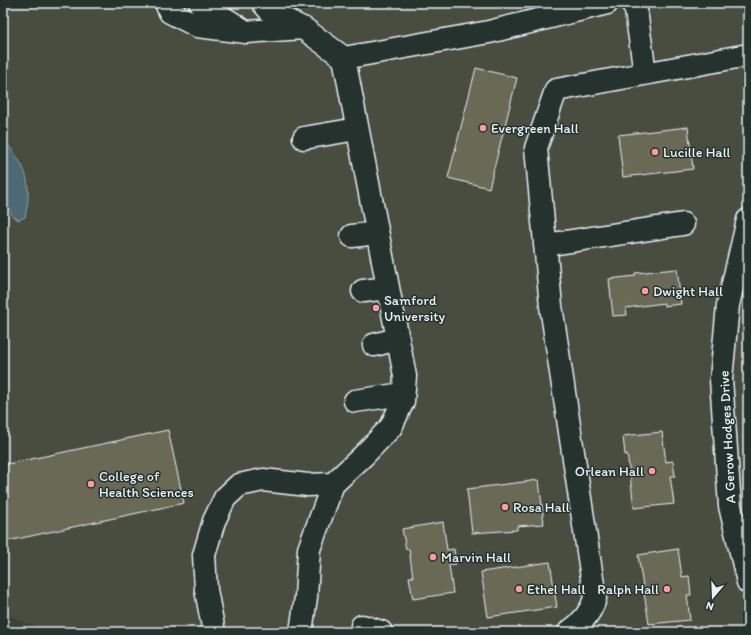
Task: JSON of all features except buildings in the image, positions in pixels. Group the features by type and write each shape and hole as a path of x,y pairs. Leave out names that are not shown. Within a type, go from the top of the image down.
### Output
{"street":[{"path":"166,3 170,12 197,26 246,32 303,28"},
{"path":"200,3 246,32"},
{"path":"263,3 271,12 303,28 344,58 405,376 403,401 391,427 333,484 309,549 306,597 301,632"},
{"path":"344,58 489,32 607,3"},
{"path":"632,3 635,4 645,73"},
{"path":"569,632 582,621 592,609 595,598 551,306 536,148 556,90 748,55"},
{"path":"304,138 357,129"},
{"name":"A Gerow Hodges Drive","path":"748,220 728,305 721,379 730,506 748,582"},
{"path":"545,245 683,224"},
{"path":"352,236 377,233"},
{"path":"363,291 388,288"},
{"path":"374,345 398,339"},
{"path":"355,401 403,394"},
{"path":"214,632 206,590 204,555 214,521 225,498 239,485 264,480 308,485 333,484"},
{"path":"361,632 362,626 381,632"}],"shaded area":[{"name":"Samford University","path":"3,3 748,3 748,632 49,632 3,613"}],"water":[{"path":"3,139 22,166 28,184 25,217 19,220 12,216 3,196"}],"place":[{"name":"Evergreen Hall","path":"483,128"},
{"name":"Lucille Hall","path":"655,152"},
{"name":"Dwight Hall","path":"645,291"},
{"name":"Samford University","path":"376,308"},
{"name":"Orlean Hall","path":"652,471"},
{"name":"College of Health Sciences","path":"91,484"},
{"name":"Rosa Hall","path":"505,507"},
{"name":"Marvin Hall","path":"433,557"},
{"name":"Ethel Hall","path":"519,589"},
{"name":"Ralph Hall","path":"667,589"}]}
